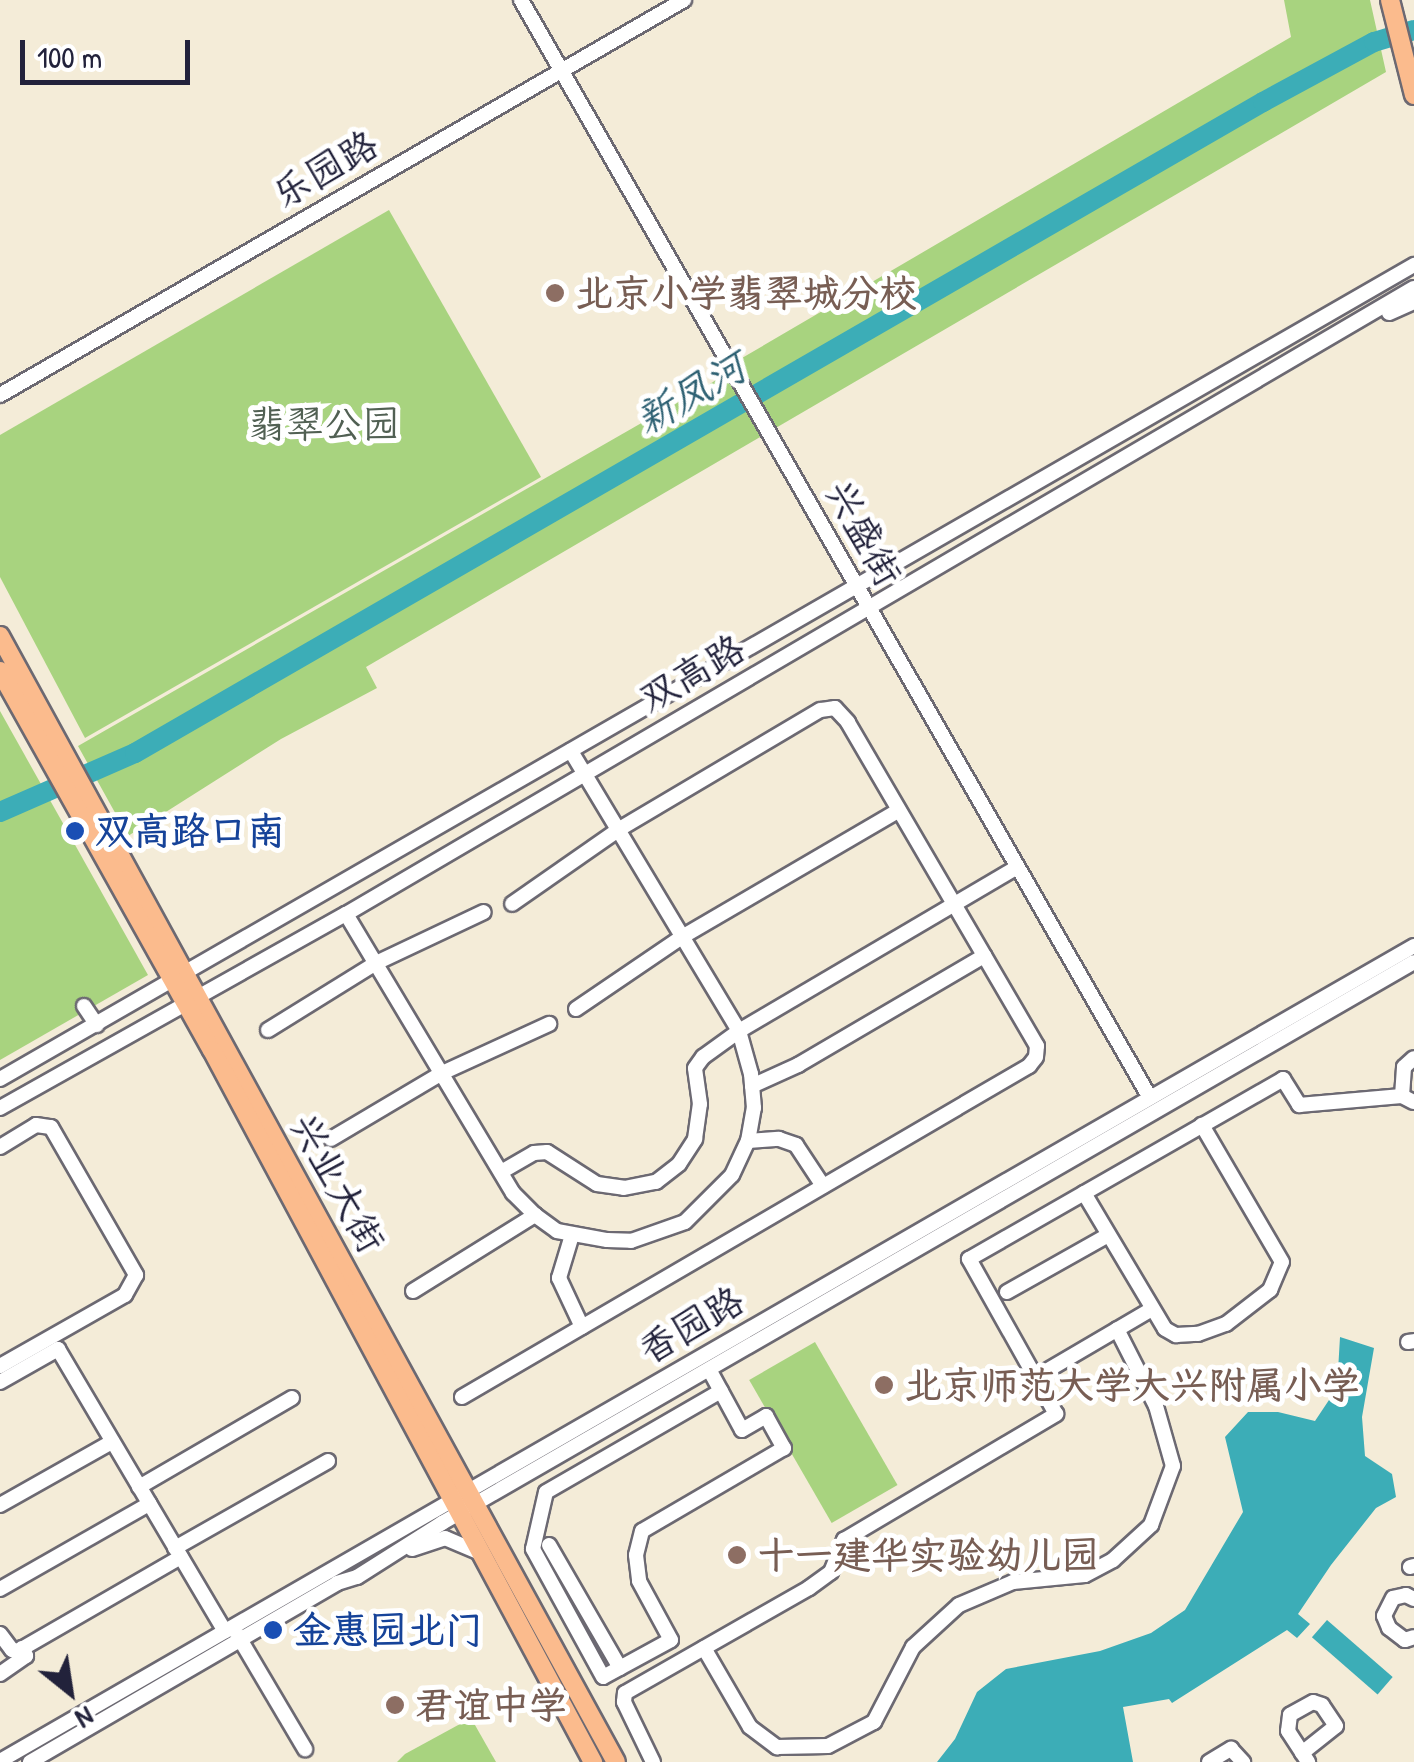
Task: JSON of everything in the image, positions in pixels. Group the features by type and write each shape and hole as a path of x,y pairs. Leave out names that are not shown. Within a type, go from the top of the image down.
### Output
{"main road":[{"path":"1390,0 1414,95"},
{"name":"兴业大街","path":"0,636 63,768 473,1498 616,1762"},
{"name":"兴业大街","path":"0,671 63,768"},
{"name":"兴业大街","path":"191,998 455,1507 593,1762"}],"street":[{"name":"兴盛街","path":"522,0 1150,1098"},
{"name":"乐园路","path":"0,395 684,0"},
{"path":"1397,275 1414,255"},
{"name":"双高路","path":"0,1080 1414,265"},
{"name":"双高路","path":"0,1108 346,914 1414,288"},
{"path":"1333,336 1414,302"},
{"path":"462,1397 1029,1066 1036,1057 1037,1046 848,722 835,708 820,710 618,830 512,904"},
{"path":"346,914 501,1172 535,1215 557,1231 572,1235 631,1240 685,1222 732,1175 748,1140 754,1108 739,1031 570,750"},
{"path":"576,1008 682,936 899,810"},
{"path":"501,1172 534,1153 548,1152 597,1184 624,1188 656,1182 678,1164 695,1139 700,1104 695,1068 703,1057 739,1031 1017,867"},
{"path":"268,1030 376,962 484,912"},
{"name":"香园路","path":"473,1498 1414,946"},
{"path":"752,1086 798,1065 984,956"},
{"name":"香园路","path":"0,1761 455,1507 710,1371 1414,962"},
{"path":"84,1006 97,1025"},
{"path":"331,1139 442,1073 549,1024"},
{"path":"653,1762 624,1702 625,1693 810,1588 830,1572 844,1540 1056,1414 969,1259 1282,1079 1299,1105 1408,1099 1404,1068 1414,1058"},
{"path":"1084,1193 1164,1330 1176,1335 1198,1334 1249,1310 1280,1275 1282,1262 1202,1125"},
{"path":"0,1146 36,1126 52,1127 136,1276 125,1296 0,1366"},
{"path":"748,1140 779,1139 796,1146 823,1186"},
{"path":"413,1291 535,1215"},
{"path":"1007,1292 1108,1234"},
{"path":"572,1235 559,1278 582,1327"},
{"path":"1048,1370 1152,1308"},
{"path":"704,1648 750,1726 777,1746 828,1746 874,1722 913,1647 959,1605 1013,1582 1085,1574 1114,1560 1150,1525 1173,1466 1156,1406 1117,1329"},
{"path":"0,1382 58,1349 178,1553 305,1750"},
{"path":"710,1371 721,1391 742,1430 766,1416 784,1448 642,1531 636,1555 639,1581 671,1640 602,1677 532,1549 546,1492 721,1391"},
{"path":"139,1487 292,1398"},
{"path":"0,1505 112,1442"},
{"path":"0,1634 12,1650 22,1648 328,1461"},
{"path":"0,1589 149,1504"},
{"name":"香园路","path":"30,1762 232,1633 393,1556 455,1507"},
{"path":"393,1556 445,1538 480,1553"},
{"path":"549,1545 620,1668"},
{"path":"1414,1599 1406,1594 1394,1598 1384,1616 1389,1628 1405,1640 1414,1637"},
{"path":"0,1674 21,1662 26,1656 22,1648"},
{"path":"1209,1762 1231,1750 1243,1762"}],"green space":[{"path":"1284,0 1370,0 1386,72 366,667 377,688 281,739 128,836 78,746 713,382 742,358 1291,37"},
{"name":"翡翠公园","path":"389,210 541,477 85,738 0,577 0,435"},
{"path":"0,711 148,975 0,1060"},
{"path":"815,1342 898,1485 832,1523 749,1380"},
{"path":"471,1718 496,1762 397,1762 405,1754"}],"water":[{"path":"1340,1337 1374,1348 1362,1417 1365,1456 1392,1474 1396,1497 1376,1508 1331,1565 1298,1614 1310,1624 1297,1638 1287,1630 1172,1703 1169,1699 1123,1707 1133,1762 937,1762 955,1739 977,1692 1006,1669 1100,1651 1151,1633 1185,1610 1243,1512 1225,1437 1248,1412 1278,1412 1315,1421 1337,1388"},
{"path":"1327,1620 1393,1677 1378,1694 1312,1637"}],"waterway":[{"name":"新凤河","path":"0,812 135,753 1263,102 1374,42 1414,30"}],"place":[{"name":"北京小学翡翠城分校","path":"555,293"},
{"name":"双高路口南","path":"75,831"},
{"name":"北京师范大学大兴附属小学","path":"884,1385"},
{"name":"十一建华实验幼儿园","path":"737,1555"},
{"name":"金惠园北门","path":"273,1630"},
{"name":"君谊中学","path":"395,1705"}]}
